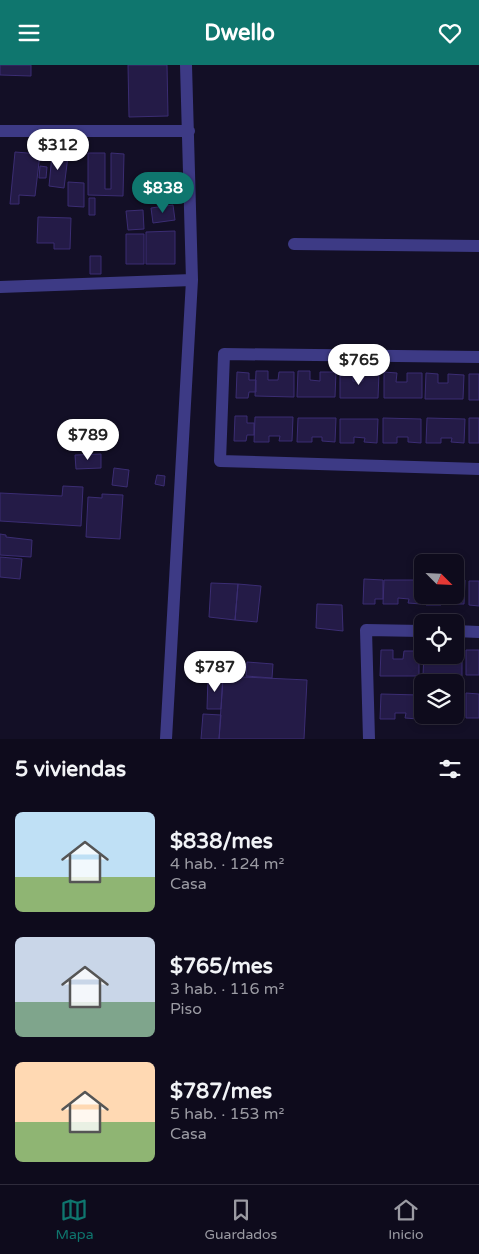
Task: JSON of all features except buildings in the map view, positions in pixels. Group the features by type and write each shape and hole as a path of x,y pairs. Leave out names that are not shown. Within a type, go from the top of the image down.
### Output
{"street":[{"path":"166,739 192,280 186,65"},
{"path":"0,131 189,131"},
{"path":"294,245 479,246"},
{"path":"0,287 192,280"},
{"path":"479,357 224,354 220,461 479,469"},
{"path":"369,739 366,629 414,631"},
{"path":"464,631 479,632"}]}
